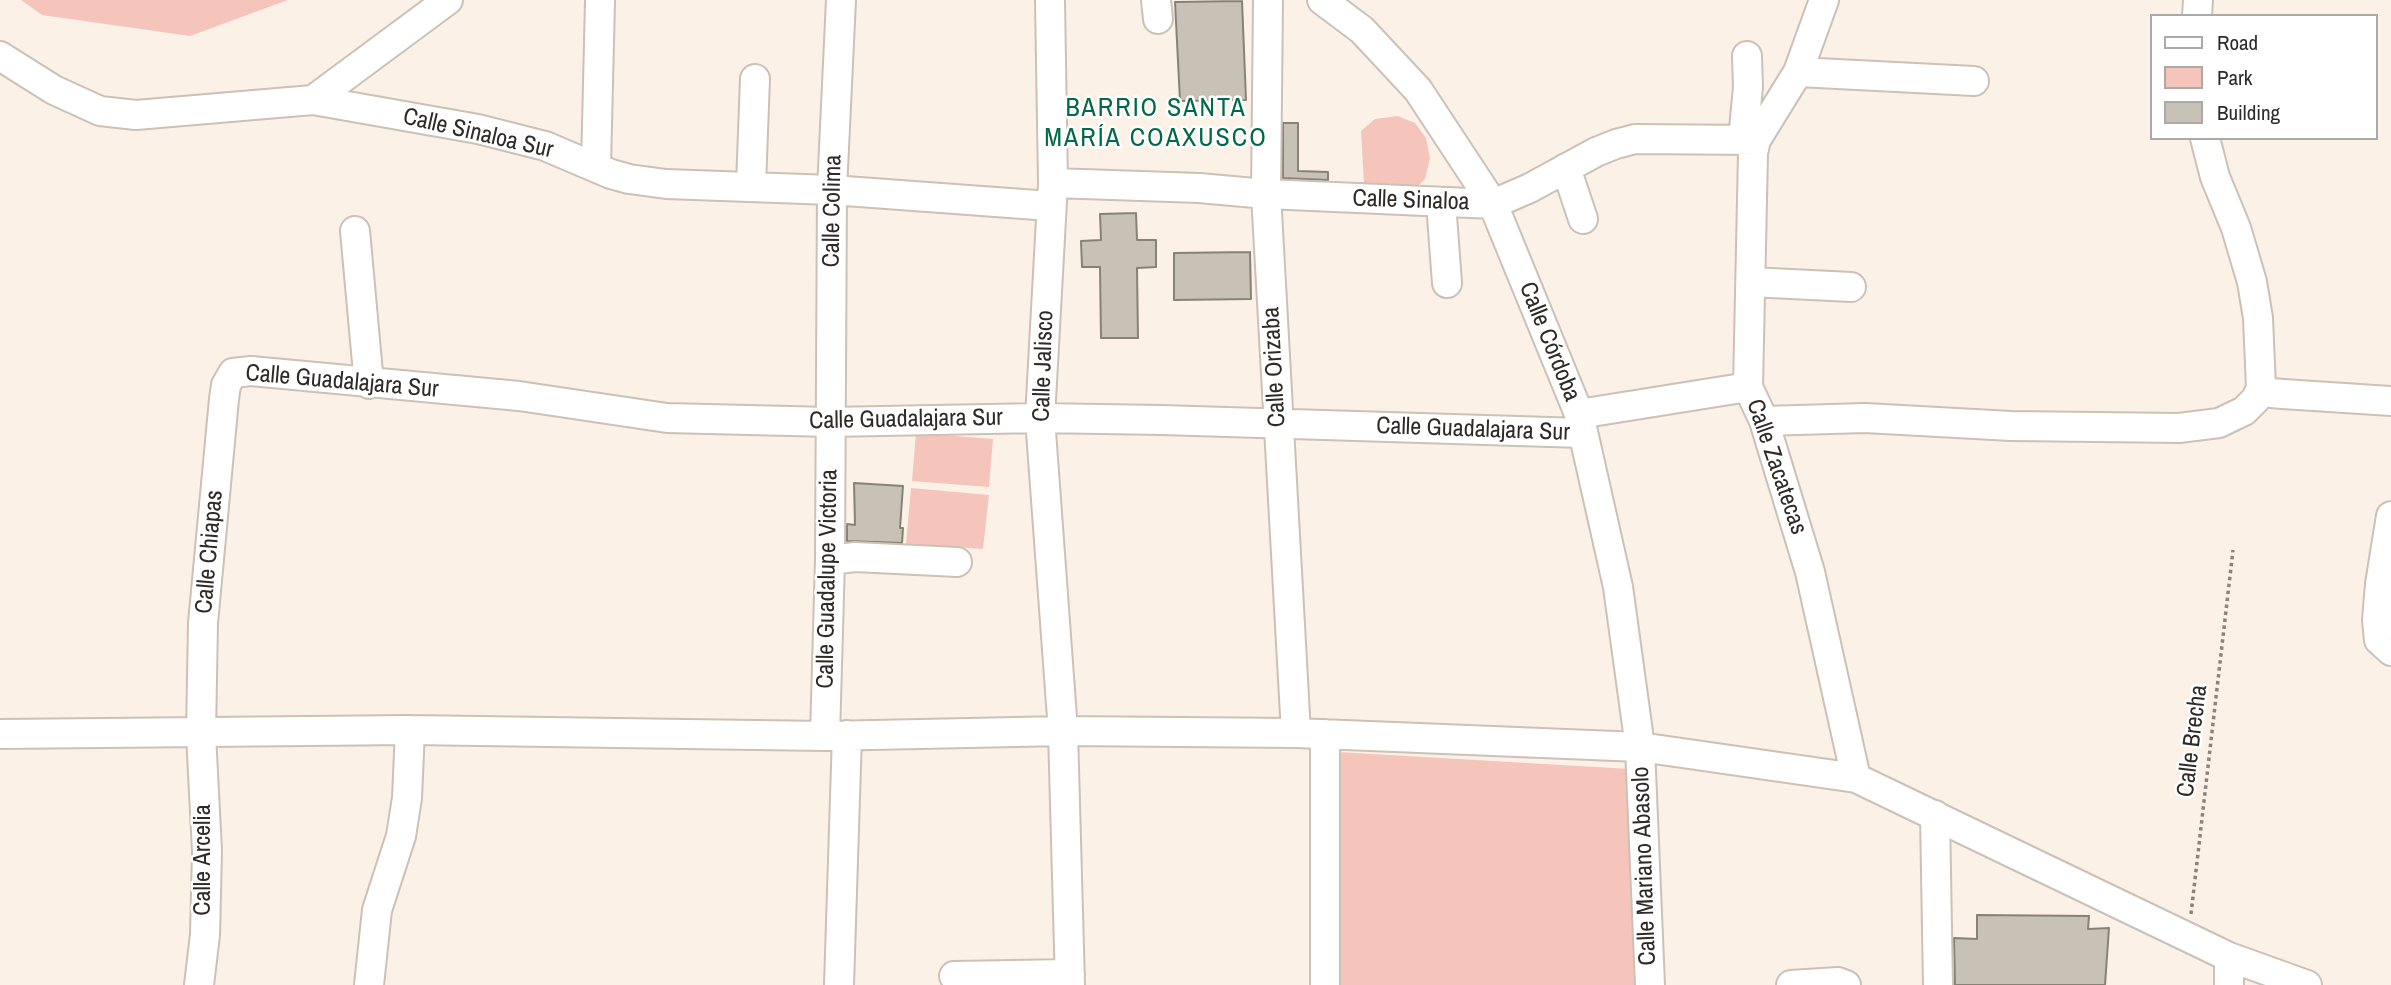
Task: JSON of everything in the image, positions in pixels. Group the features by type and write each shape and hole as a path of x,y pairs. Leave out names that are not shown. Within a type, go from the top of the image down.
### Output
{"street":[{"path":"313,100 448,0"},
{"name":"Calle Colima","path":"830,422 832,190 841,0"},
{"name":"Calle Jalisco","path":"1050,0 1051,195 1040,418 1063,731 1070,979"},
{"name":"Calle Orizaba","path":"1268,0 1266,194 1296,733"},
{"name":"Calle Córdoba","path":"1322,0 1362,30 1418,90 1493,204 1580,424 1618,587 1640,747"},
{"path":"596,166 600,1"},
{"name":"Calle Zacatecas","path":"1826,2 1798,72 1749,139 1752,171 1748,387 1764,421 1810,572 1856,778"},
{"name":"Calle Sinaloa Sur","path":"0,56 54,90 100,111 136,115 313,100 478,129 545,146 629,179 666,184 1051,195"},
{"path":"1747,56 1749,139"},
{"path":"1798,72 1974,81"},
{"path":"751,186 755,79"},
{"name":"Calle Sinaloa","path":"1051,195 1199,188 1266,194 1493,204 1616,144 1635,139 1749,139"},
{"path":"1764,421 1865,418 2011,426 2179,428 2219,423 2244,411 2261,388 2258,318 2252,282 2236,228 2215,177 2206,140"},
{"path":"1566,168 1583,219"},
{"path":"1441,203 1447,283"},
{"path":"355,231 369,384"},
{"path":"1751,282 1851,287"},
{"name":"Calle Guadalajara Sur","path":"233,373 251,371 519,396 667,418 830,422 1040,418 1278,425 1580,424 1748,387"},
{"name":"Calle Chiapas","path":"201,734 203,623 224,399 226,385 233,373"},
{"path":"2261,388 2271,393 2391,401"},
{"name":"Calle Guadalupe Victoria","path":"830,422 830,560 836,736 839,985"},
{"path":"2391,516 2377,620 2379,640 2391,651"},
{"path":"830,560 855,557 957,562"},
{"path":"369,985 377,910 401,836 410,730"},
{"path":"0,734 410,730 836,736 1063,731 1296,733 1640,747 1856,778 2229,957 2307,985"},
{"name":"Calle Arcelia","path":"200,985 205,934 207,851 201,734"},
{"path":"1325,734 1325,985"},
{"name":"Calle Mariano Abasolo","path":"1640,747 1650,985"},
{"path":"1935,815 1938,985"},
{"path":"2229,957 2229,985"},
{"path":"954,975 1070,979"},
{"path":"1791,985 1838,982 1846,985"}],"path":[{"name":"Calle Brecha","path":"2188,937 2233,550"}],"green space":[{"path":"21,0 288,0 190,36 42,15"},
{"path":"1398,116 1415,123 1426,138 1430,158 1425,179 1409,194 1369,188 1364,184 1361,131 1375,119"},
{"path":"916,433 993,439 989,487 912,481"},
{"path":"911,488 989,495 983,549 906,544"},
{"path":"1338,752 1630,769 1640,985 1335,985"}],"building":[{"path":"1242,1 1246,100 1180,101 1175,2"},
{"path":"1283,123 1298,123 1298,171 1328,172 1328,180 1283,178"},
{"path":"1136,213 1137,240 1156,240 1156,267 1137,268 1138,338 1101,338 1100,267 1082,267 1081,241 1101,240 1100,214"},
{"path":"1250,252 1251,299 1174,300 1174,253"},
{"path":"854,483 903,486 900,528 903,528 902,543 847,541 847,524 855,525"},
{"path":"1977,915 2089,916 2088,929 2109,928 2105,985 1955,985 1954,938 1977,939"}],"district":[{"name":"BARRIO SANTA MARÍA COAXUSCO","path":"1156,124"}]}
